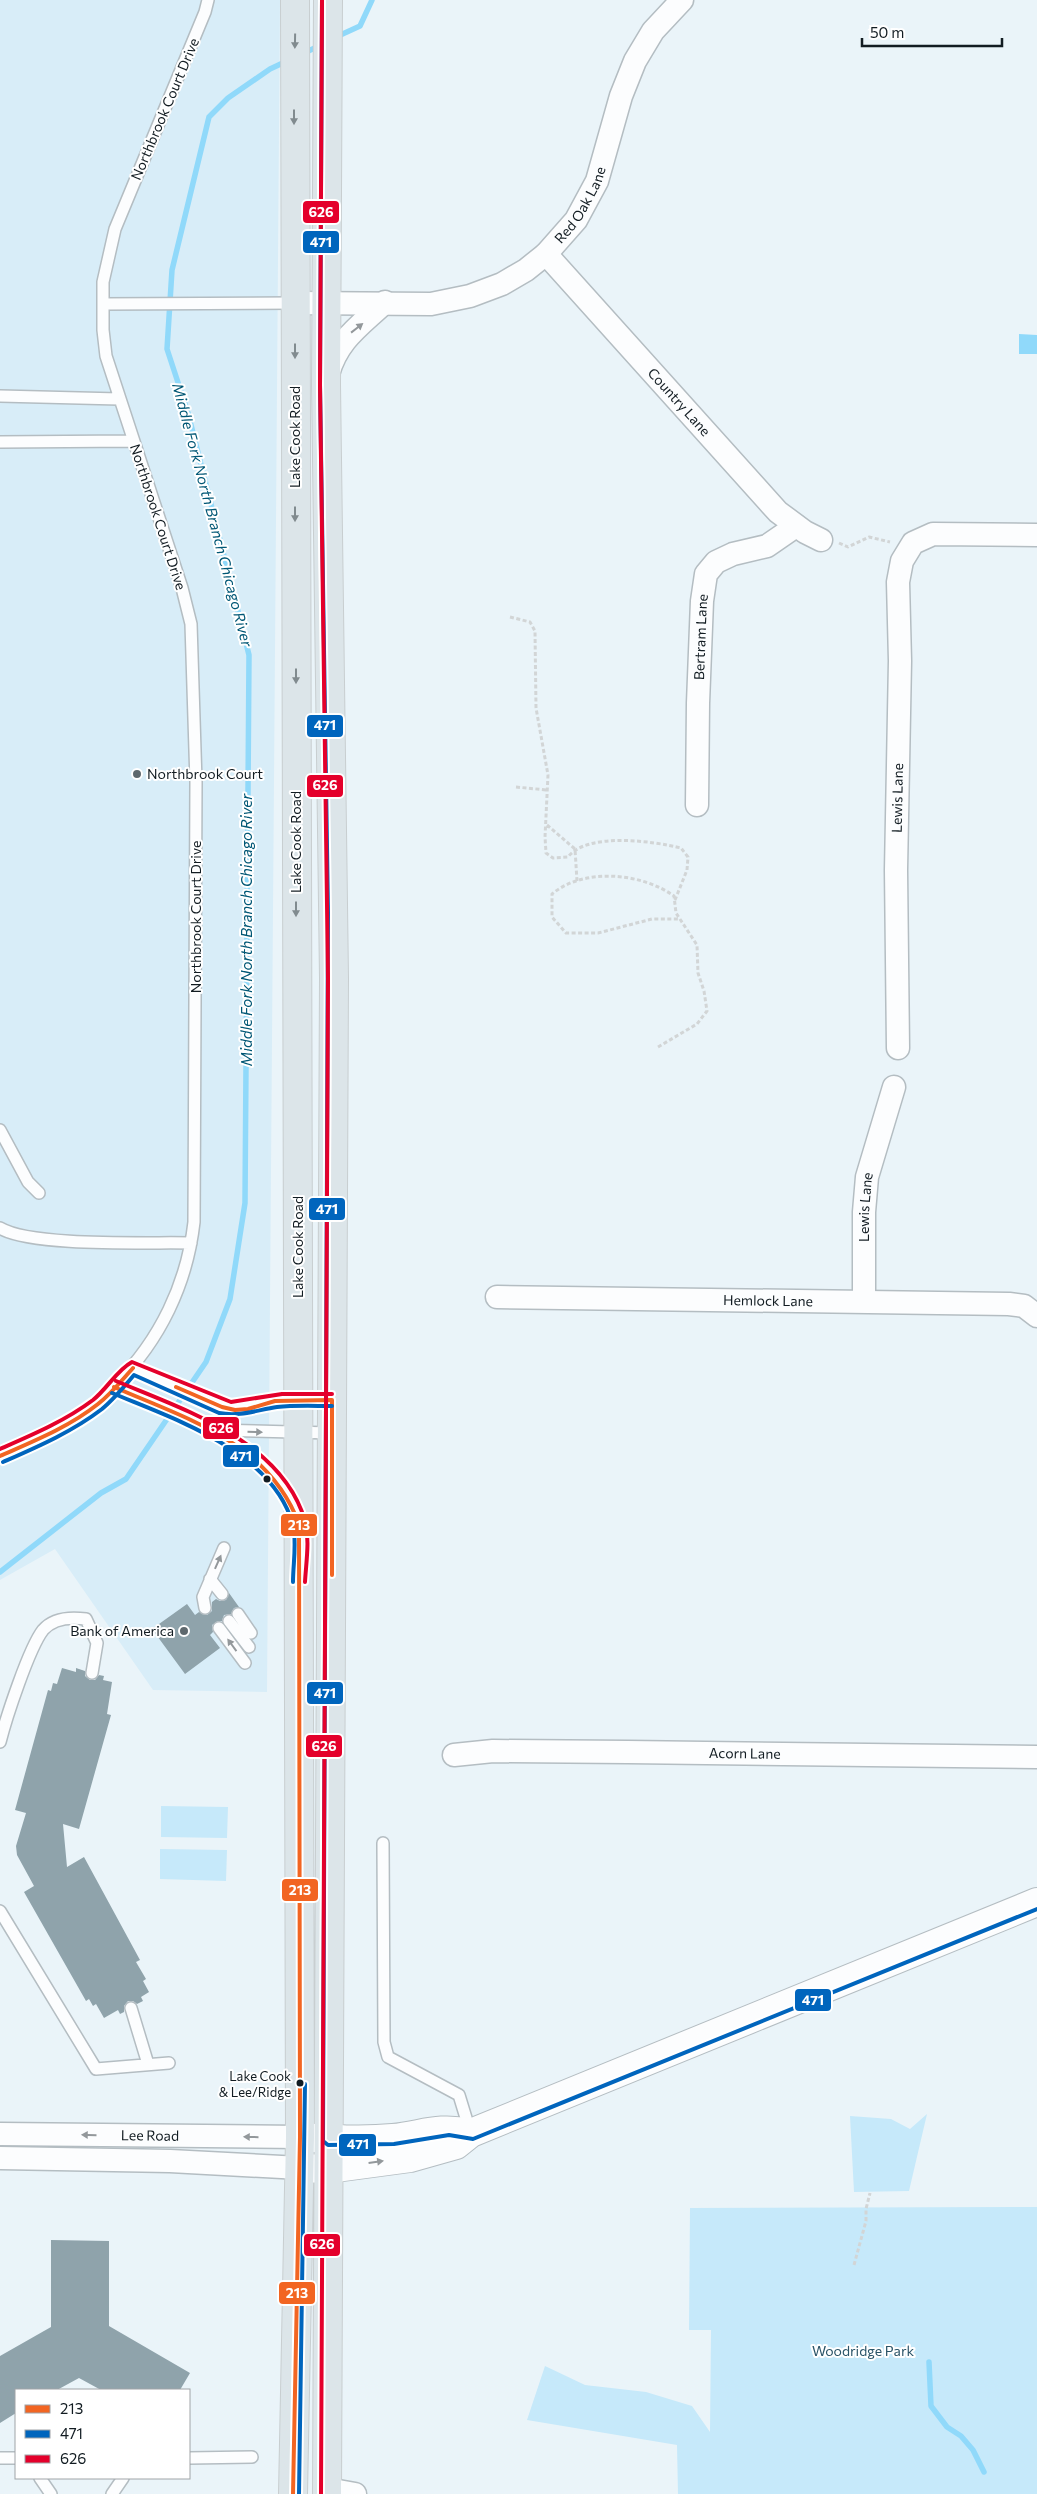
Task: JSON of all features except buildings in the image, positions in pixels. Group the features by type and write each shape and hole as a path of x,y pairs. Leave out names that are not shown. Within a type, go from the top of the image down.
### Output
{"main road":[{"path":"327,2492 334,912 325,302 328,0"},
{"name":"Lake Cook Road","path":"293,2494 300,2168 294,303 295,8"}],"street":[{"name":"Red Oak Lane","path":"294,303 385,302 431,304 470,296 502,284 526,270 546,254 576,220 597,181 621,96 635,61 653,31 682,0"},
{"name":"Country Lane","path":"546,254 778,512 796,526 821,540"},
{"path":"326,384 332,362 349,334 385,302"},
{"name":"Bertram Lane","path":"697,805 702,600 706,574 716,562 733,554 767,546 796,526"},
{"path":"908,550 913,543 932,534 1037,535"},
{"name":"Lewis Lane","path":"898,1048 896,870 900,661 898,582 902,561 908,550"},
{"name":"Lewis Lane","path":"864,1301 864,1212 867,1177 894,1087"},
{"name":"Hemlock Lane","path":"497,1297 1009,1304 1024,1306 1037,1316"},
{"name":"Acorn Lane","path":"454,1755 493,1751 1037,1757"},
{"path":"300,2168 328,2169 410,2158 456,2145 471,2133 1037,1902"},
{"path":"300,2137 328,2139 394,2138 449,2129 471,2133"},
{"name":"Lee Road","path":"0,2134 300,2137"},
{"name":"Lee Road","path":"0,2158 170,2161 300,2168"},
{"path":"327,2492 355,2494"}],"lane":[{"name":"Northbrook Court Drive","path":"0,1456 55,1431 84,1414 100,1402 133,1368 149,1346 176,1295 192,1243 194,1214 197,898 196,782 190,624 182,588 106,356 103,282 115,229 192,45 208,0"},
{"path":"103,304 294,303"},
{"path":"0,396 119,399"},
{"path":"0,442 133,441"},
{"path":"0,1130 28,1182 39,1193"},
{"path":"0,1228 30,1237 65,1240 192,1243"},
{"path":"133,1368 222,1407 248,1409 275,1401 332,1400"},
{"path":"114,1387 211,1430 247,1452 285,1492 299,1524"},
{"path":"211,1430 298,1434 332,1433"},
{"path":"208,1584 214,1601 203,1602 208,1584 224,1548"},
{"path":"0,1742 2,1722 44,1630 58,1620 72,1617 86,1619 97,1643 92,1673"},
{"path":"249,1647 233,1618 251,1633"},
{"path":"219,1628 245,1663"},
{"path":"383,1842 384,2042 388,2057 459,2095 471,2133"},
{"path":"0,1911 4,1926 96,2069 169,2062"},
{"path":"131,2008 148,2064"},
{"path":"190,2458 252,2457"},
{"path":"0,2458 15,2458"},
{"path":"41,2479 51,2494"},
{"path":"112,2494 122,2479"}],"path":[{"path":"821,540 848,546 869,537 891,542 908,550"},
{"path":"510,617 530,622 535,631 536,708 547,760 546,852 553,858 568,857 575,849 592,843 607,841 681,848 688,857 687,870 675,900"},
{"path":"516,787 547,790"},
{"path":"547,824 575,849 577,881"},
{"path":"658,1046 697,1024 707,1011 704,991 698,973 697,944 676,913 674,896 662,887 640,880 588,877 561,887 552,894 552,917 566,933 598,933 652,919 679,919"},
{"path":"854,2265 866,2221 867,2202 870,2193"}],"shaded area":[{"name":"Northbrook Court","path":"0,0 280,0 267,1692 153,1690 55,1549 0,1580"}],"green space":[{"path":"161,1806 228,1807 227,1838 161,1837"},
{"path":"160,1849 227,1850 226,1881 160,1879"},
{"path":"927,2114 909,2191 854,2192 850,2116 891,2119 910,2129"},
{"name":"Woodridge Park","path":"1037,2207 1037,2494 678,2494 677,2445 527,2420 545,2366 585,2385 646,2392 692,2406 710,2432 711,2330 689,2330 690,2208"}],"water":[{"path":"1019,334 1037,335 1037,354 1019,354"}],"waterway":[{"name":"Middle Fork North Branch Chicago River","path":"336,37 360,26 372,0"},
{"name":"Middle Fork North Branch Chicago River","path":"302,54 321,45"},
{"name":"Middle Fork North Branch Chicago River","path":"0,1572 101,1493 126,1479 206,1362 230,1299 245,1203 249,655 188,413 167,349 172,270 209,117 228,98 270,69 287,61"},
{"path":"929,2362 931,2406 947,2427 961,2436 973,2450 984,2472"}],"transit line":[{"name":"471","path":"322,0 320,385 328,912 323,2141 328,2145 394,2144 449,2135 473,2139 1037,1909"},
{"name":"626","path":"321,2494 328,978 320,385 322,0"},
{"name":"626","path":"0,1449 48,1427 82,1408 98,1396 132,1362 231,1402 282,1394 332,1394"},
{"name":"213","path":"0,1456 75,1420 107,1396 133,1368"},
{"name":"471","path":"3,1462 79,1425 111,1401 134,1375 219,1413 241,1414 284,1406 332,1406"},
{"name":"626","path":"116,1381 200,1417 228,1432 253,1449 275,1469 293,1493 305,1521 307,1544 305,1582"},
{"name":"213","path":"114,1387 197,1423 247,1453 268,1472 285,1496 299,1524 300,2137 293,2494"},
{"name":"213","path":"176,1387 222,1407 235,1410 248,1409 275,1401 332,1400"},
{"name":"471","path":"112,1393 164,1414 218,1441 243,1458 265,1477 282,1499 293,1525 295,1546 293,1582"},
{"name":"213","path":"332,1400 332,1575"},
{"name":"471","path":"299,2494 305,2084"}],"place":[{"name":"Northbrook Court","path":"137,774"},
{"name":"Bank of America","path":"184,1631"},
{"name":"Lake Cook & Lee/Ridge","path":"300,2083"}]}
